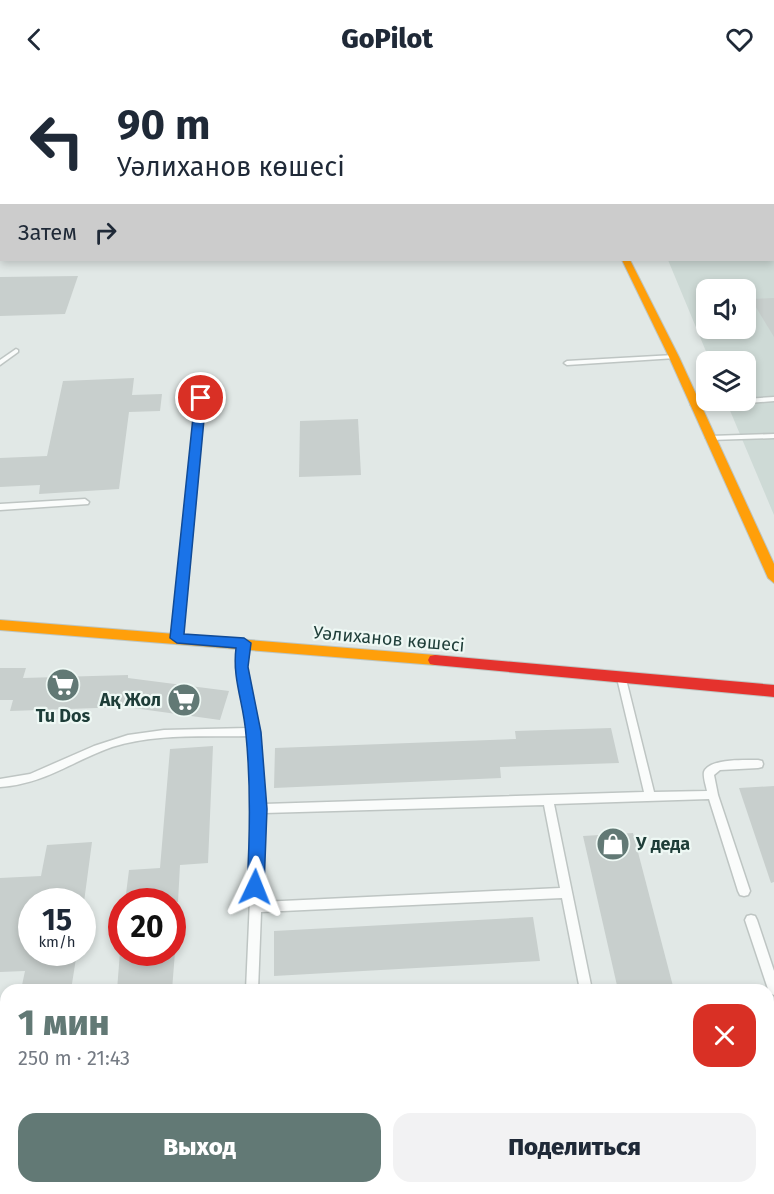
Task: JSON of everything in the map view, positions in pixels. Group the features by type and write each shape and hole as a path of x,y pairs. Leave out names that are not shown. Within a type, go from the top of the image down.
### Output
{"main road":[{"path":"626,261 674,357 773,572"},
{"name":"Уәлиханов көшесі","path":"0,626 244,643 774,691"}],"lane":[{"path":"0,363 16,351"},
{"path":"567,363 674,357"},
{"path":"177,638 201,398"},
{"path":"695,405 774,399"},
{"path":"710,438 774,436"},
{"path":"0,507 85,502"},
{"path":"244,643 241,667 254,732 259,809 252,984"},
{"path":"622,678 650,796"},
{"path":"0,783 17,783 37,778 111,744 134,738 254,732"},
{"path":"744,891 709,778 712,769 724,765 759,764"},
{"path":"259,809 713,795"},
{"path":"548,800 585,984"},
{"path":"255,907 567,893"},
{"path":"751,920 772,984"}],"shaded area":[{"path":"668,261 774,261 774,515 730,411 756,411 756,351 706,351 701,339 756,339 756,279 696,279 696,327"}],"building":[{"path":"78,276 65,314 0,316 0,277"},
{"path":"774,298 774,337 756,307 756,299"},
{"path":"134,378 132,395 162,394 160,411 129,412 119,489 39,494 40,485 0,487 0,458 47,456 63,381"},
{"path":"358,419 361,475 299,477 300,421"},
{"path":"0,668 26,668 23,678 128,675 128,678 229,691 220,720 126,707 10,711 13,700 0,700"},
{"path":"611,728 619,763 500,767 501,778 274,788 275,748 516,739 515,731"},
{"path":"213,746 208,863 180,865 179,888 127,888 129,870 160,868 170,749"},
{"path":"774,786 774,882 771,883 739,788"},
{"path":"633,833 672,984 617,984 583,836"},
{"path":"92,842 86,888 18,888 18,966 75,966 72,984 22,984 25,971 0,972 0,878 41,876 47,845"},
{"path":"533,917 540,961 274,976 274,931"},
{"path":"119,966 174,966 172,984 117,984"}],"traffic: slow":[{"path":"626,261 674,357 774,578"},
{"path":"0,625 435,660"}],"traffic: jam":[{"path":"435,660 774,691"}],"place":[{"name":"Tu Dos","path":"63,685"},
{"name":"Ақ Жол","path":"184,700"},
{"name":"У деда","path":"613,844"}],"route":[{"path":"201,398 177,638 244,643 241,667 254,732 259,809 255,887"}]}
